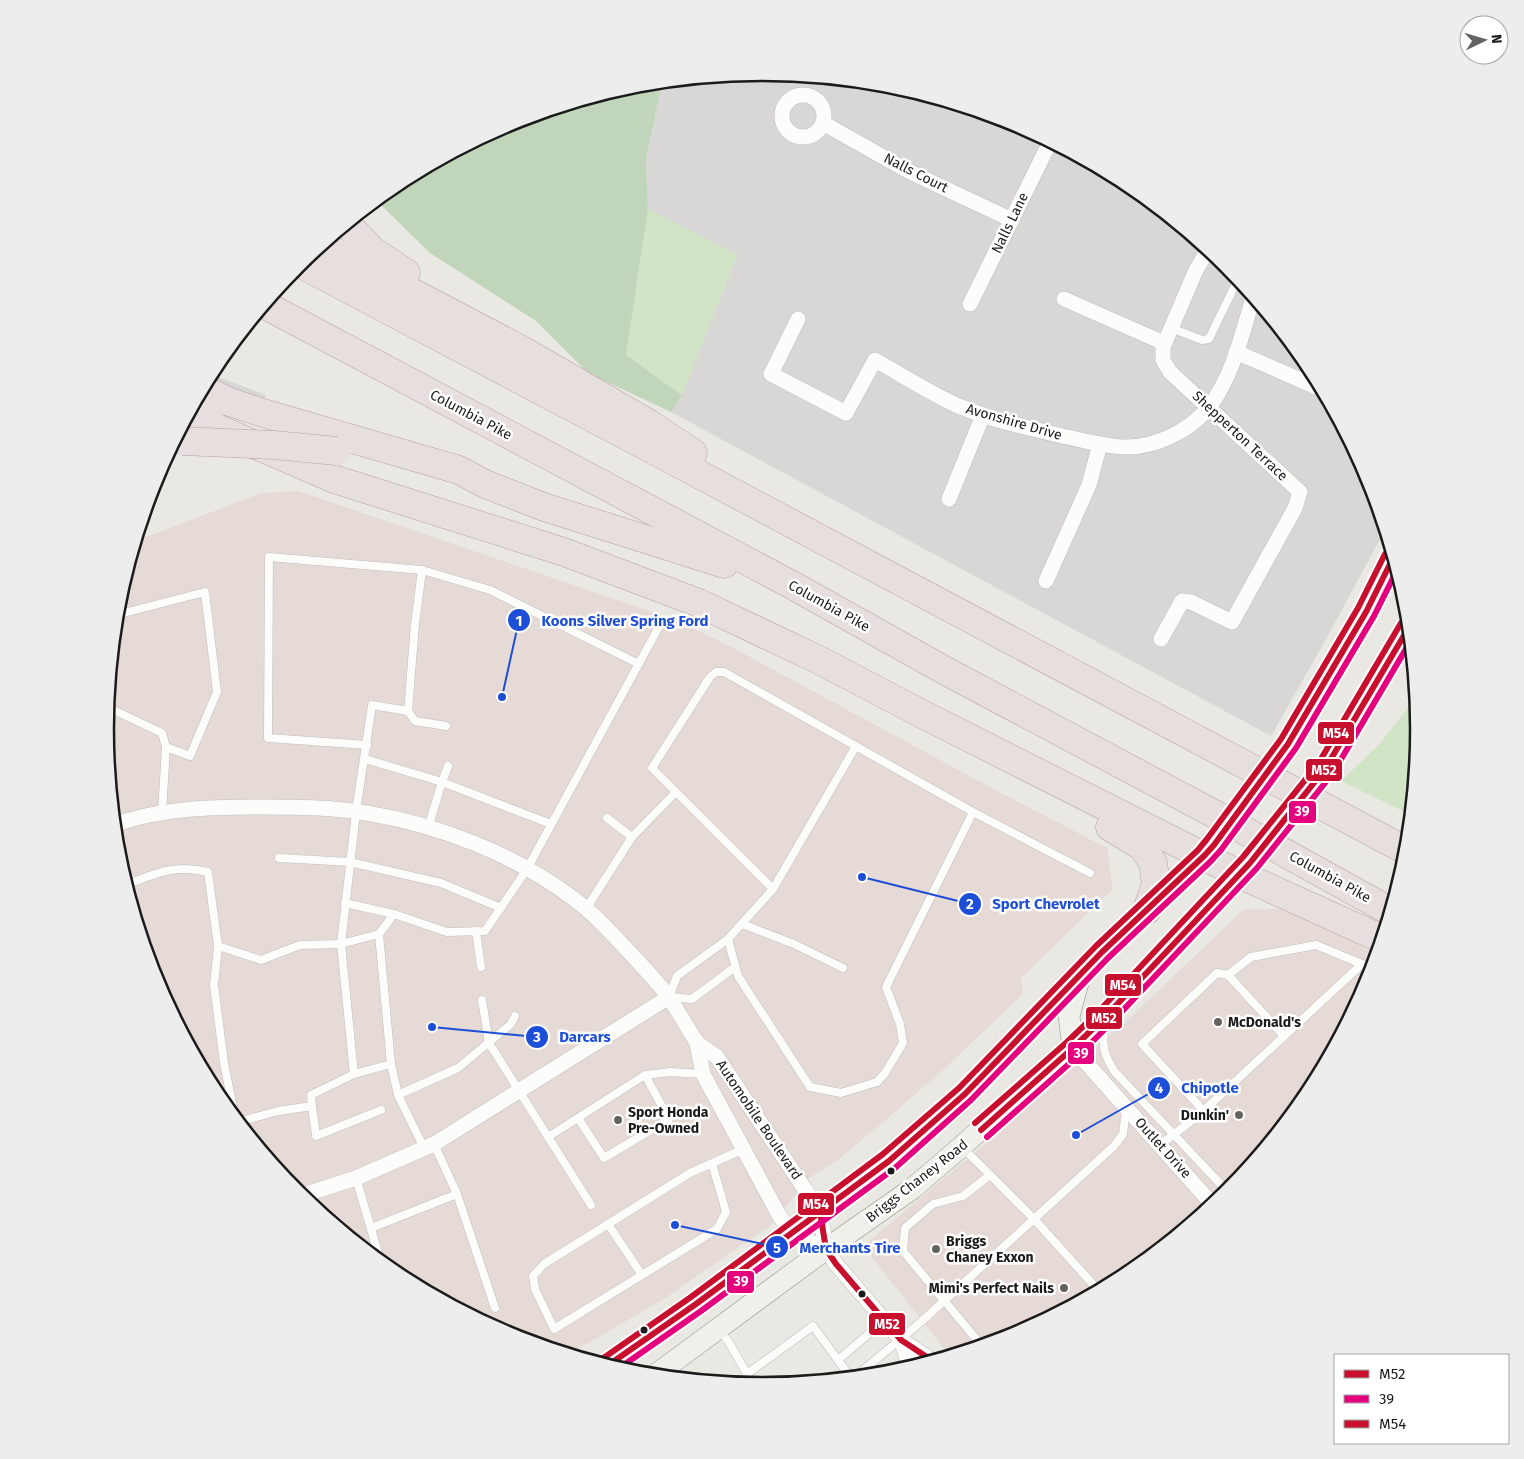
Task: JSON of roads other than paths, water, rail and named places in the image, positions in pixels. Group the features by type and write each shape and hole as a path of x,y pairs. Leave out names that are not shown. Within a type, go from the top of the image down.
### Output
{"highway":[{"path":"351,228 373,251 522,350"},
{"path":"328,248 522,350 648,423 842,550"},
{"path":"308,268 1400,846"},
{"name":"Columbia Pike","path":"270,308 794,586 942,669 1220,817 1385,908"},
{"path":"209,392 227,401 459,470 485,484 544,507 794,586"},
{"path":"196,414 219,430 334,479 564,552 699,603 819,660 924,716 1143,847 1154,863 1156,884 1147,910"},
{"path":"182,441 274,445 337,451 485,484"},
{"path":"924,716 1209,850 1377,936"}],"main road":[{"path":"615,1360 696,1304 889,1161 965,1094 1081,973 1209,850 1288,744 1366,612 1389,566"},
{"name":"Briggs Chaney Road","path":"663,1370 826,1249 912,1189 1073,1048 1106,1016 1244,869 1325,768 1404,636"},
{"path":"1073,1048 1069,1016 1081,973"}],"street":[{"name":"Nalls Court","path":"823,123 908,171 1012,220"},
{"name":"Nalls Lane","path":"970,304 1047,147"},
{"path":"1064,300 1164,344 1196,270 1204,256"},
{"name":"Avonshire Drive","path":"798,319 771,374 846,413 875,360 959,406 983,416 1100,444 1128,447 1152,443 1173,436 1194,422 1209,407 1224,383 1252,305"},
{"name":"Shepperton Terrace","path":"1161,639 1182,601 1192,602 1232,622 1295,508 1300,492 1170,372 1163,360 1164,344"},
{"path":"1236,352 1310,384"},
{"path":"949,499 983,416"},
{"path":"1046,582 1089,485 1100,444"},
{"name":"Automobile Boulevard","path":"121,823 162,812 229,807 311,807 356,812 406,820 475,842 527,869 574,899 604,924 669,997 697,1043 704,1074 780,1217 792,1232 826,1249"},
{"path":"309,1193 356,1178 429,1146 669,997"},
{"name":"Automobile Boulevard","path":"697,1043 718,1057 820,1212 826,1249"},
{"name":"Outlet Drive","path":"1073,1048 1208,1199"},
{"path":"826,1249 836,1264 901,1340 927,1357"},
{"path":"901,1340 908,1361"}],"lane":[{"path":"1171,328 1202,340 1209,339 1234,286"},
{"path":"367,745 268,738 269,557 422,570 490,590 639,664"},
{"path":"422,570 415,624 408,711 415,721 446,726"},
{"path":"124,613 206,592 217,692 190,756 166,747"},
{"path":"345,902 394,914 447,932 485,930 527,869 661,623"},
{"path":"773,889 652,768 710,677 716,672 724,672 973,812 1090,873"},
{"path":"354,1074 341,944 356,812 372,706 408,711"},
{"path":"114,711 162,733 166,747 162,812"},
{"path":"735,967 692,999 669,997 677,976 728,940 773,889 856,746"},
{"path":"365,759 442,782 551,824"},
{"path":"428,828 448,766"},
{"path":"586,909 632,837 676,792"},
{"path":"728,940 738,976 810,1087 842,1093 877,1082 885,1073 903,1043 900,1024 886,987 973,812"},
{"path":"607,818 632,837"},
{"path":"279,858 350,862 441,884 500,908"},
{"path":"132,882 162,870 191,868 208,872 218,946 214,985 224,1063 233,1103"},
{"path":"218,946 261,960 300,945 341,944 379,934 394,914"},
{"path":"742,924 794,944 843,968"},
{"path":"476,931 481,967"},
{"path":"379,934 391,1064 398,1095 457,1194 495,1308"},
{"path":"1203,1110 1142,1044 1217,974 1228,975 1251,958 1316,946 1365,966"},
{"path":"1160,1145 1203,1110 1362,964"},
{"path":"1228,975 1284,1036"},
{"path":"877,984 886,987"},
{"path":"482,1000 489,1043 591,1205"},
{"path":"398,1095 458,1068 511,1024 515,1016"},
{"path":"1106,1016 1102,1040 1105,1056 1114,1071 1222,1186"},
{"path":"381,1110 316,1136 311,1095 354,1074 391,1064"},
{"path":"548,1137 645,1075 670,1072 704,1074"},
{"path":"578,1118 604,1158 669,1119 645,1075"},
{"path":"245,1120 278,1111 312,1106"},
{"path":"865,1369 901,1340 1114,1146 1123,1134 1127,1108"},
{"path":"962,1146 1034,1219 1094,1286"},
{"path":"712,1163 726,1212 717,1229 554,1329 535,1289 533,1276 544,1264 690,1173 712,1163 744,1149"},
{"path":"977,1340 903,1251 905,1228 933,1204 964,1196 990,1175"},
{"path":"356,1178 378,1252"},
{"path":"371,1228 457,1194"},
{"path":"608,1224 642,1275"},
{"path":"838,1360 885,1320"},
{"path":"747,1374 813,1326 847,1372"},
{"path":"719,1329 730,1344 748,1377"}],"place":[{"name":"Koons Silver Spring Ford","path":"502,697"},
{"name":"Sport Chevrolet","path":"862,877"},
{"name":"McDonald's","path":"1218,1022"},
{"name":"Darcars","path":"432,1027"},
{"name":"Dunkin'","path":"1239,1115"},
{"name":"Sport Honda Pre-Owned","path":"618,1120"},
{"name":"Chipotle","path":"1076,1135"},
{"name":"Merchants Tire","path":"675,1225"},
{"name":"Briggs Chaney Exxon","path":"936,1249"},
{"name":"Mimi's Perfect Nails","path":"1064,1288"}]}
